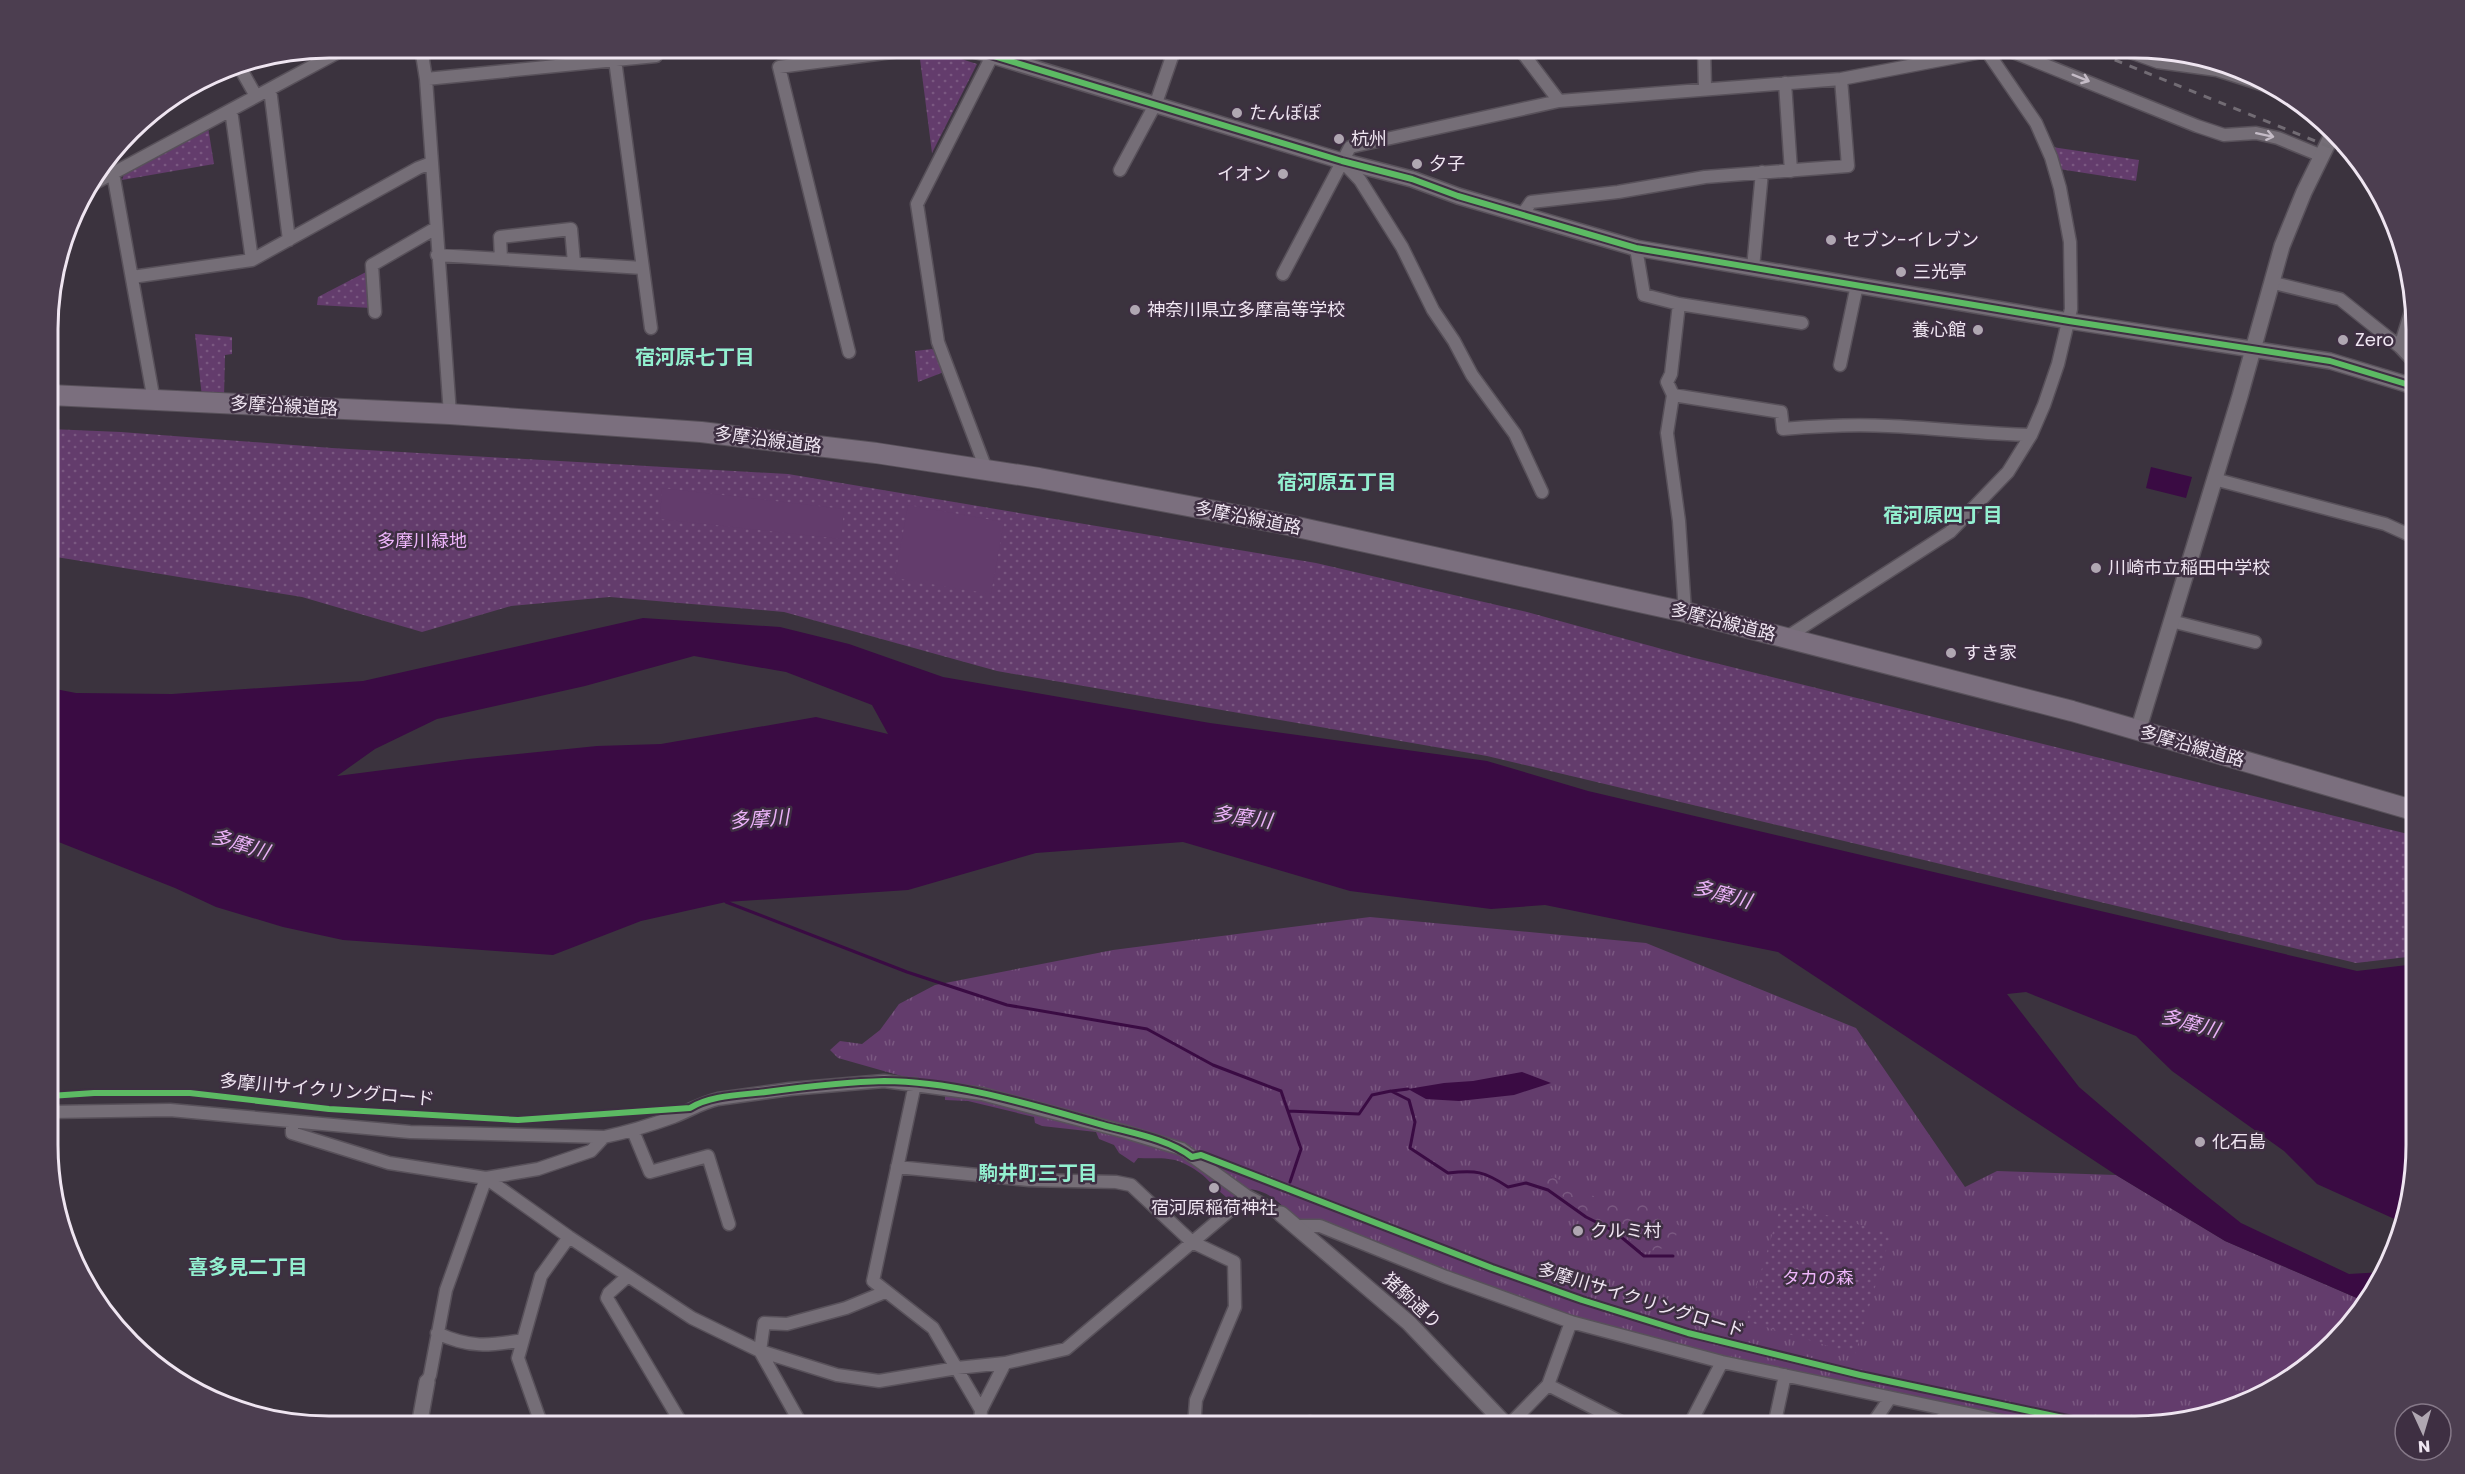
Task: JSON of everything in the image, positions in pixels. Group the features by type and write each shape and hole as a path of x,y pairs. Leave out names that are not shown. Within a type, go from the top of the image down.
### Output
{"main road":[{"name":"多摩沿線道路","path":"58,395 450,414 701,432 986,469 1279,523 1685,612 2072,711 2406,808"}],"street":[{"path":"105,177 327,58"},
{"path":"423,58 450,414"},
{"path":"426,79 636,58"},
{"path":"847,58 779,67 849,352"},
{"path":"986,469 938,342 917,204 991,58"},
{"path":"999,58 1342,161 1412,179 1458,196 1635,248 2069,321 2330,361 2406,384"},
{"path":"1120,170 1156,104 1172,58"},
{"path":"1527,58 1559,100"},
{"path":"1704,58 1705,88"},
{"path":"1283,274 1350,147 1559,100 1842,79 1940,58"},
{"path":"1787,638 1950,532 2008,472 2031,435 2055,374 2069,321 2070,242 2060,188 2051,158 2036,123 1984,58"},
{"path":"2032,58 2197,126 2224,135 2256,133 2278,138 2322,156"},
{"path":"2149,59 2158,62 2188,64"},
{"path":"615,60 651,327"},
{"path":"243,73 256,96"},
{"path":"1522,214 1531,202 1762,172 1848,166 1842,79"},
{"path":"1785,83 1791,171"},
{"path":"270,89 289,240"},
{"path":"231,110 252,260"},
{"path":"2138,731 2282,246 2329,141"},
{"path":"1342,161 1360,180 1402,247 1433,310 1454,341 1472,375 1515,434 1542,492"},
{"path":"132,278 252,260 431,163"},
{"path":"1753,268 1762,172"},
{"path":"113,173 154,401"},
{"path":"375,312 372,265 436,228"},
{"path":"501,259 500,237 571,229 574,263"},
{"path":"1635,248 1644,295 1679,304 1802,323"},
{"path":"437,255 643,267"},
{"path":"2278,284 2340,299 2406,353"},
{"path":"1840,365 1857,285"},
{"path":"1679,304 1671,374 1667,382 1673,395 1667,434 1679,521 1685,612"},
{"path":"2400,347 2406,327"},
{"path":"1673,395 1781,412 1782,429 1888,426 1979,434 2031,435"},
{"path":"2214,479 2385,524 2406,533"},
{"path":"2171,621 2255,642"},
{"path":"58,1112 170,1110 410,1132 604,1137 633,1131 676,1115 697,1104 718,1099 790,1089 876,1082 915,1084 982,1094 1176,1147 1247,1196 1281,1214"},
{"path":"915,1084 873,1281 933,1328 981,1410"},
{"path":"292,1122 292,1133 389,1163 486,1178 538,1169 591,1151 604,1137"},
{"path":"633,1131 650,1172 708,1156 729,1224"},
{"path":"897,1167 1029,1180 1116,1182 1131,1185 1192,1242 1234,1262 1235,1307 1196,1400 1195,1416"},
{"path":"486,1178 569,1237 692,1318 760,1351 837,1375 868,1380 1005,1363 1066,1349 1247,1196"},
{"path":"421,1416 446,1290 486,1178"},
{"name":"猪駒通り","path":"1281,1214 1409,1323 1498,1416"},
{"path":"1294,1226 1320,1226 1446,1277 1571,1322 1722,1362 1975,1416"},
{"path":"538,1416 518,1358 541,1276 569,1237"},
{"path":"628,1276 609,1293 607,1299 677,1416"},
{"path":"796,1416 760,1351 764,1323 787,1324 846,1308 885,1292"},
{"path":"1518,1416 1548,1385 1571,1322"},
{"path":"437,1333 463,1344 476,1346 523,1340"},
{"path":"1694,1416 1722,1362"},
{"path":"981,1416 981,1410 1005,1363"},
{"path":"1776,1416 1785,1375"},
{"path":"1548,1385 1609,1416"},
{"path":"1877,1416 1890,1398"},
{"path":"1943,1416 1945,1410"}],"green space":[{"path":"958,58 977,64 932,153 920,59"},
{"path":"208,127 214,164 122,180 124,174"},
{"path":"2052,147 2139,160 2136,181 2059,169"},
{"path":"366,272 370,275 371,308 317,305 318,297"},
{"path":"195,334 232,337 232,354 225,355 224,398 202,397"},
{"path":"932,349 937,352 944,372 918,382 915,351"},
{"name":"多摩川緑地","path":"58,429 332,448 788,474 1316,563 1527,612 1691,657 2406,834 2406,957 2356,963 1487,756 997,671 784,612 610,597 511,606 422,632 302,597 58,557"},
{"path":"662,488 844,509 841,539 660,519"},
{"path":"908,505 1004,522 991,594 895,578"},
{"path":"1370,917 1646,943 1856,1028 1965,1187 1997,1171 2116,1175 2225,1241 2358,1299 2327,1336 2286,1370 2255,1388 2222,1401 2188,1410 2153,1415 1992,1416 1595,1326 1297,1221 1274,1199 1261,1192 1245,1189 1188,1148 1124,1125 1005,1095 912,1079 838,1058 830,1050 840,1041 862,1044 880,1030 899,1004 935,985 1113,950"},
{"path":"945,1094 1012,1106 1173,1151 1240,1196 1233,1203 1219,1191 1215,1191 1210,1182 1200,1173 1178,1161 1138,1158 1134,1163 1119,1153 1114,1145 1099,1139 1096,1132 1042,1126 1035,1123 1034,1117 968,1101 945,1100"},
{"path":"1533,1171 1554,1177 1596,1197 1646,1197 1679,1226 1673,1246 1645,1252 1619,1230 1585,1214 1556,1191 1529,1180"},
{"name":"タカの森","path":"1782,1202 1891,1234 1855,1354 1746,1321"}],"water":[{"path":"2151,467 2192,477 2186,498 2146,488"},
{"name":"多摩川","path":"643,618 780,627 849,644 943,677 1210,723 1487,761 1588,791 2357,971 2406,965 2406,1162 2401,1197 2395,1219 2317,1184 2284,1151 2172,1071 2136,1036 2026,992 2007,994 2079,1087 2241,1223 2349,1274 2374,1273 2358,1299 2225,1241 2116,1175 1778,952 1545,905 1491,909 1350,891 1183,842 1036,853 908,890 726,902 641,921 553,955 343,940 283,927 216,907 175,888 58,842 58,690 76,693 172,694 363,681","holes":["694,656 786,672 872,705 888,734 816,717 661,744 597,746 468,759 337,776 375,749 437,719 585,686"]},
{"path":"1522,1072 1551,1083 1514,1095 1459,1101 1426,1099 1408,1089 1473,1081"}],"waterway":[{"path":"726,902 907,972 1007,1005 1147,1029 1213,1065 1281,1091 1301,1149 1290,1182"},
{"path":"1392,1091 1408,1089"},
{"path":"1288,1111 1359,1114 1372,1095 1391,1091 1409,1100 1415,1122 1410,1148 1448,1173 1480,1173 1508,1187 1526,1183 1548,1190 1586,1217 1614,1231 1644,1256 1673,1256"}],"railway":[{"path":"2110,58 2338,150"}],"cycle path":[{"path":"1000,58 1342,161 1412,179 1458,196 1636,248 2069,321 2330,361 2406,384"},
{"name":"多摩川サイクリングロード","path":"58,1095 190,1093 329,1109 518,1120 690,1108 707,1100 727,1096 840,1084 884,1081 939,1085 1022,1103 1161,1141 1192,1157 1201,1155 1492,1268 1582,1300 1688,1333 1860,1375 2054,1416"}],"place":[{"name":"たんぽぽ","path":"1237,113"},
{"name":"杭州","path":"1339,139"},
{"name":"夕子","path":"1417,164"},
{"name":"イオン","path":"1283,174"},
{"name":"セブン-イレブン","path":"1831,240"},
{"name":"三光亭","path":"1901,272"},
{"name":"神奈川県立多摩高等学校","path":"1135,310"},
{"name":"養心館","path":"1978,330"},
{"name":"Zero","path":"2343,340"},
{"name":"川崎市立稲田中学校","path":"2096,568"},
{"name":"すき家","path":"1951,653"},
{"name":"化石島","path":"2200,1142"},
{"name":"宿河原稲荷神社","path":"1214,1188"},
{"name":"クルミ村","path":"1578,1231"}],"district":[{"name":"宿河原七丁目","path":"695,357"},
{"name":"宿河原五丁目","path":"1337,482"},
{"name":"宿河原四丁目","path":"1943,515"},
{"name":"駒井町三丁目","path":"1038,1173"},
{"name":"喜多見二丁目","path":"248,1267"}]}
